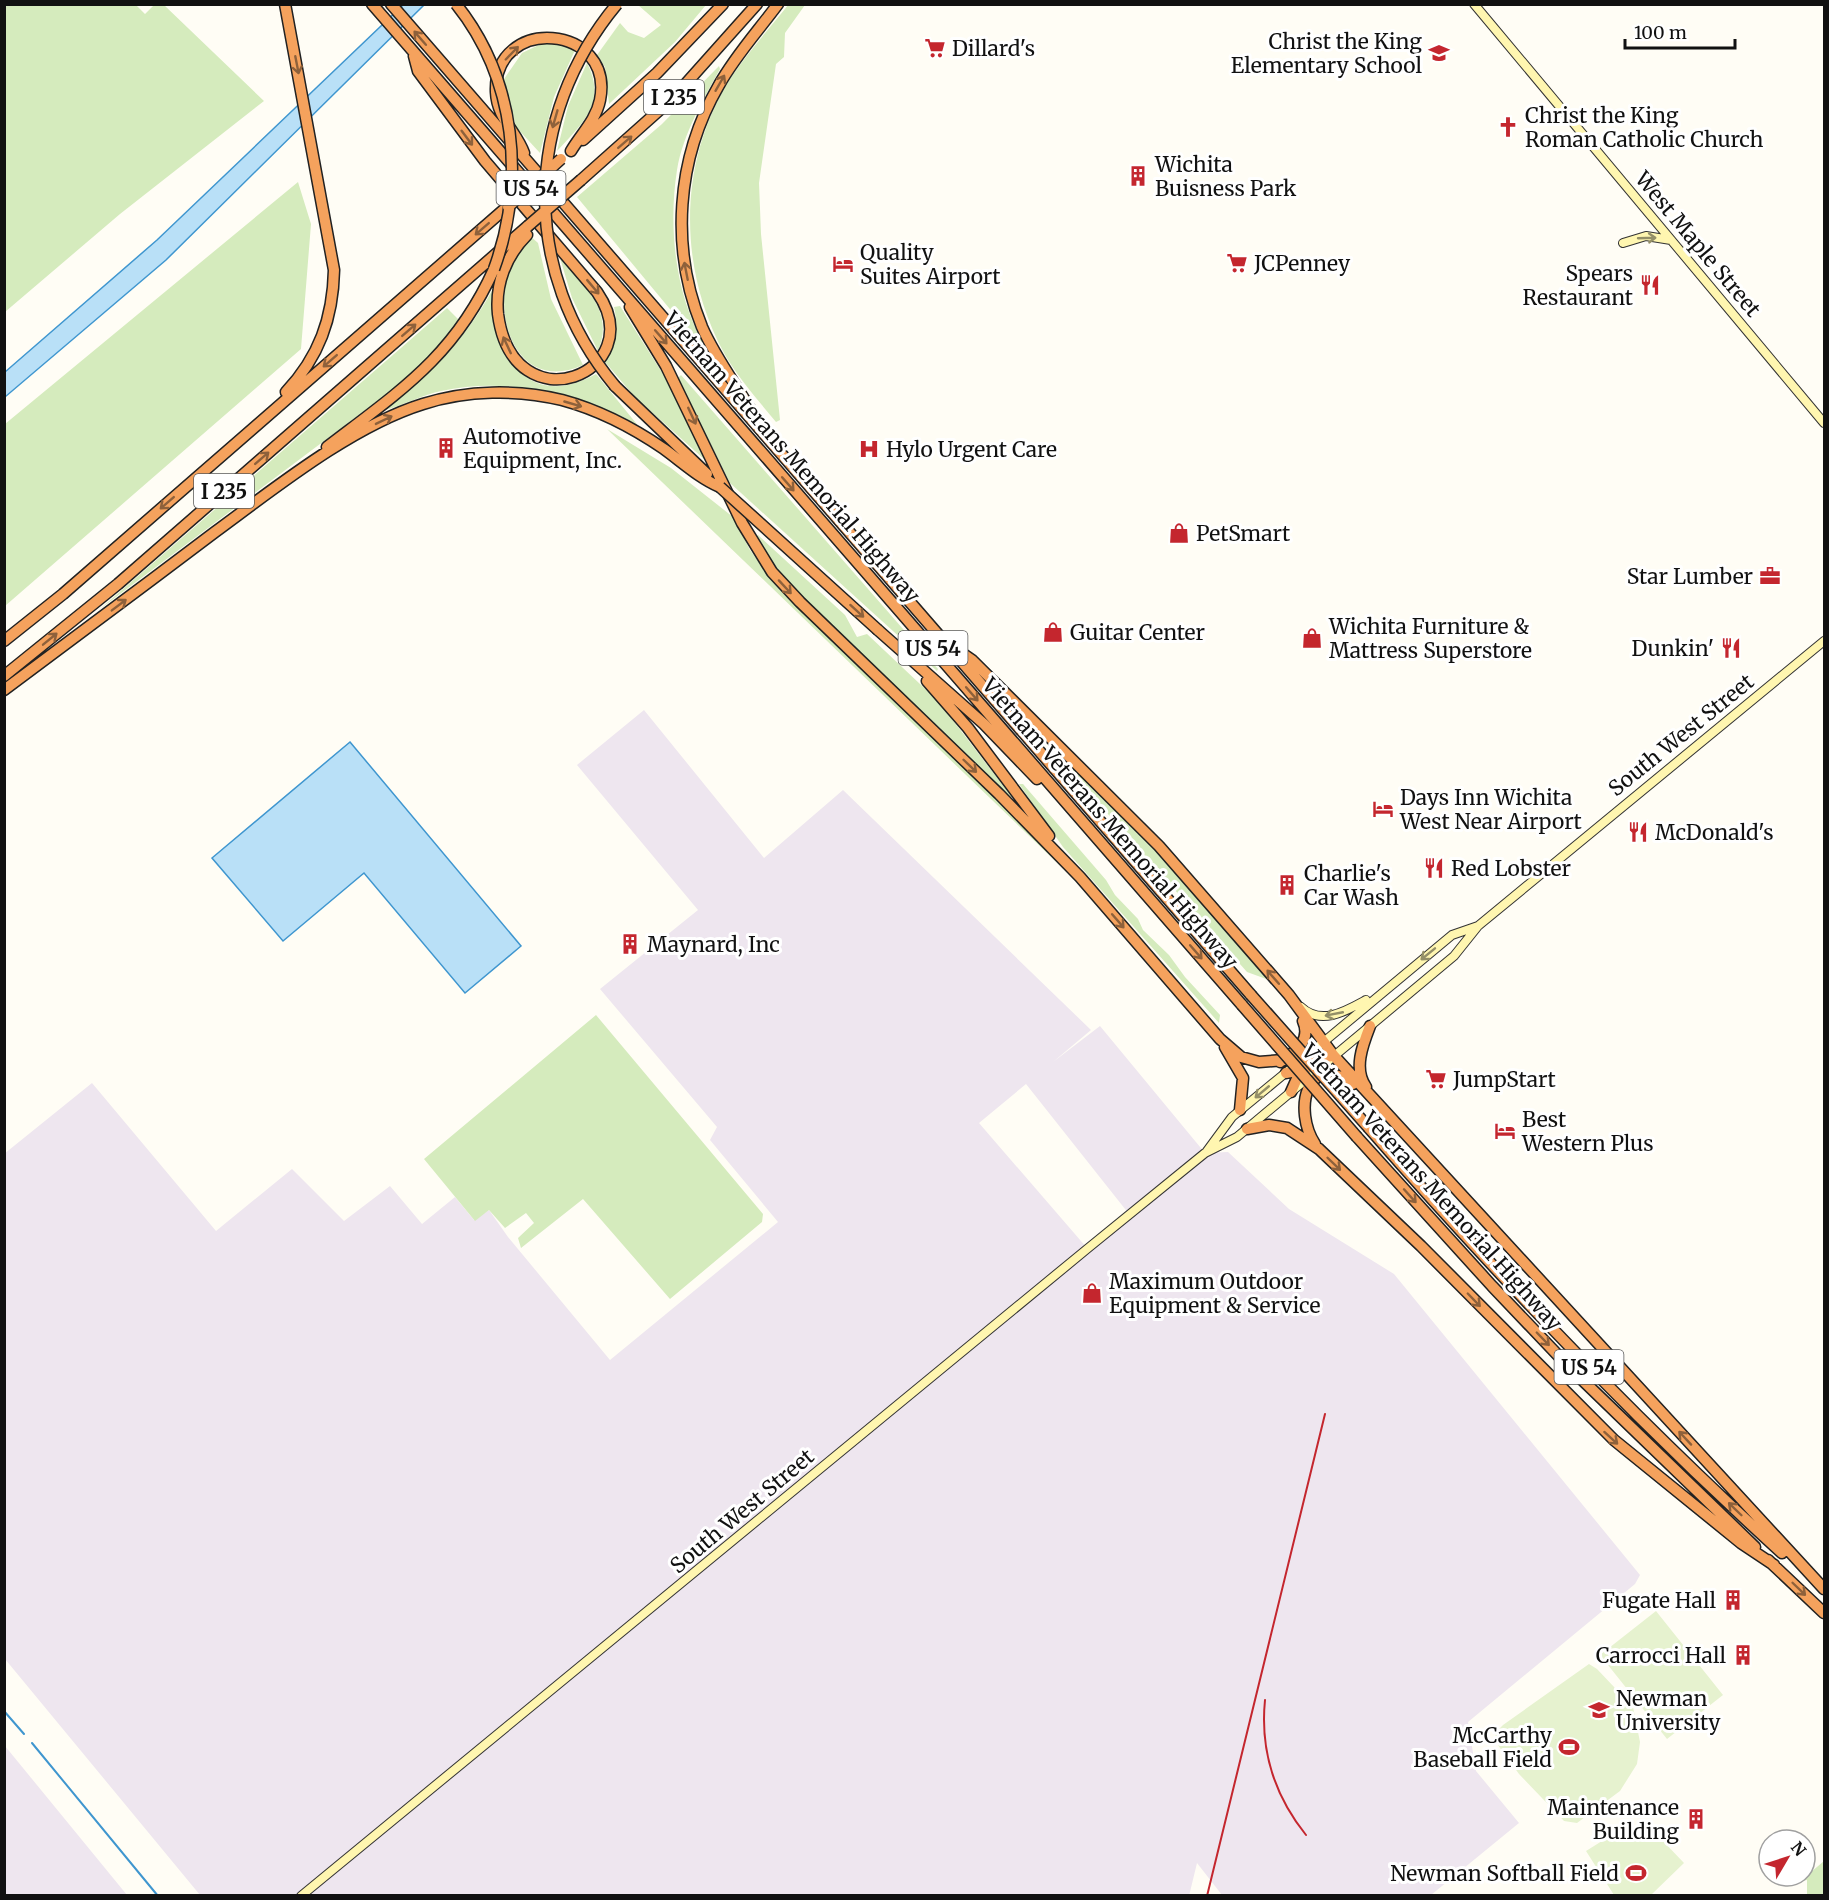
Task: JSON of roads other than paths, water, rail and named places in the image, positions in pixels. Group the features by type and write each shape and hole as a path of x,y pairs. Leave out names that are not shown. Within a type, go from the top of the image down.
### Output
{"highway":[{"path":"372,4 412,50 418,71 436,87 491,168 597,292 607,308 611,332 605,351 586,372 568,380 546,379 525,369 513,357 501,329 498,298 503,273 513,252 529,228"},
{"name":"Vietnam Veterans Memorial Highway","path":"391,4 1452,1224 1593,1371 1824,1590"},
{"path":"297,472 405,388 440,356 471,315 499,256 512,189 512,155 508,121 500,88 487,55 456,4"},
{"path":"617,4 596,32 576,65 561,100 551,133 545,195 552,260 573,322 604,373 630,402 720,487 1003,743 1170,922"},
{"name":"I 235","path":"4,641 571,151 657,73 723,4"},
{"name":"I 235","path":"4,676 148,557 529,228 537,218 673,98 757,4"},
{"path":"766,436 716,354 695,309 684,257 682,207 690,152 710,101 728,69 778,4"},
{"path":"274,410 309,364 326,329 333,293 330,240 285,6"},
{"path":"527,162 520,143 501,115 496,84 500,69 510,54 525,43 539,38 564,39 578,45 592,60 598,72 601,87 598,109 571,151"},
{"name":"Vietnam Veterans Memorial Highway","path":"436,87 622,292 1357,1137 1491,1286 1555,1352 1824,1613"},
{"path":"622,292 682,396 750,539 772,572 1080,877"},
{"path":"4,690 283,481 368,429 411,408 454,397 509,393 561,400 605,415 641,434 707,482 720,487"},
{"path":"946,642 972,660 1159,846 1289,995 1320,1045 1334,1056 1824,1590"},
{"path":"893,644 954,710 1080,877 1220,1039 1243,1078 1240,1110"},
{"path":"1297,1007 1306,1027 1303,1102 1306,1126 1318,1149"},
{"path":"1370,1026 1361,1051 1361,1079 1388,1115"},
{"path":"1280,1062 1296,1052 1306,1036"},
{"path":"1220,1039 1248,1060 1306,1066 1338,1074 1370,1096"},
{"path":"1291,1092 1320,1045"},
{"path":"1286,1073 1334,1056"},
{"path":"1303,1102 1313,1080 1324,1075 1338,1074"},
{"path":"1246,1129 1269,1125 1287,1128 1318,1149 1421,1246 1614,1440 1741,1543 1773,1565"}],"main road":[{"name":"West Maple Street","path":"1474,4 1824,423"},
{"path":"1623,243 1641,236 1671,240"},
{"name":"South West Street","path":"1334,1056 1463,948 1478,926 1824,641"},
{"name":"South West Street","path":"1320,1045 1452,935 1478,926"},
{"path":"1289,995 1308,1013 1328,1016 1344,1012 1382,992"},
{"name":"South West Street","path":"1205,1153 1240,1110 1286,1073"},
{"name":"South West Street","path":"301,1896 1205,1153 1246,1129 1291,1092"}],"water":[{"path":"403,5 424,5 166,260 5,397 5,372 157,240"},
{"path":"350,742 521,946 465,993 364,873 283,941 212,858"}],"waterway":[{"path":"4,1711 24,1734"},
{"path":"32,1743 158,1896"}],"railway":[{"path":"1207,1896 1325,1414"},
{"path":"1265,1700 1265,1737 1272,1771 1285,1804 1306,1835"}],"place":[{"name":"Dillard's","path":"935,48"},
{"name":"Christ the King Elementary School","path":"1439,53"},
{"name":"Christ the King Roman Catholic Church","path":"1508,127"},
{"name":"Wichita Buisness Park","path":"1138,176"},
{"name":"JCPenney","path":"1237,263"},
{"name":"Quality Suites Airport","path":"843,264"},
{"name":"Spears Restaurant","path":"1650,285"},
{"name":"Automotive Equipment, Inc.","path":"446,448"},
{"name":"Hylo Urgent Care","path":"869,449"},
{"name":"PetSmart","path":"1179,533"},
{"name":"Star Lumber","path":"1770,576"},
{"name":"Guitar Center","path":"1053,632"},
{"name":"Wichita Furniture & Mattress Superstore","path":"1312,638"},
{"name":"Dunkin'","path":"1731,648"},
{"name":"Days Inn Wichita West Near Airport","path":"1383,809"},
{"name":"McDonald's","path":"1638,832"},
{"name":"Red Lobster","path":"1434,868"},
{"name":"Charlie's Car Wash","path":"1287,885"},
{"name":"Maynard, Inc","path":"630,944"},
{"name":"JumpStart","path":"1436,1079"},
{"name":"Best Western Plus","path":"1505,1131"},
{"name":"Maximum Outdoor Equipment & Service","path":"1092,1293"},
{"name":"Fugate Hall","path":"1733,1600"},
{"name":"Carrocci Hall","path":"1743,1655"},
{"name":"Newman University","path":"1599,1710"},
{"name":"McCarthy Baseball Field","path":"1569,1747"},
{"name":"Maintenance Building","path":"1696,1819"},
{"name":"Newman Softball Field","path":"1636,1873"}]}
